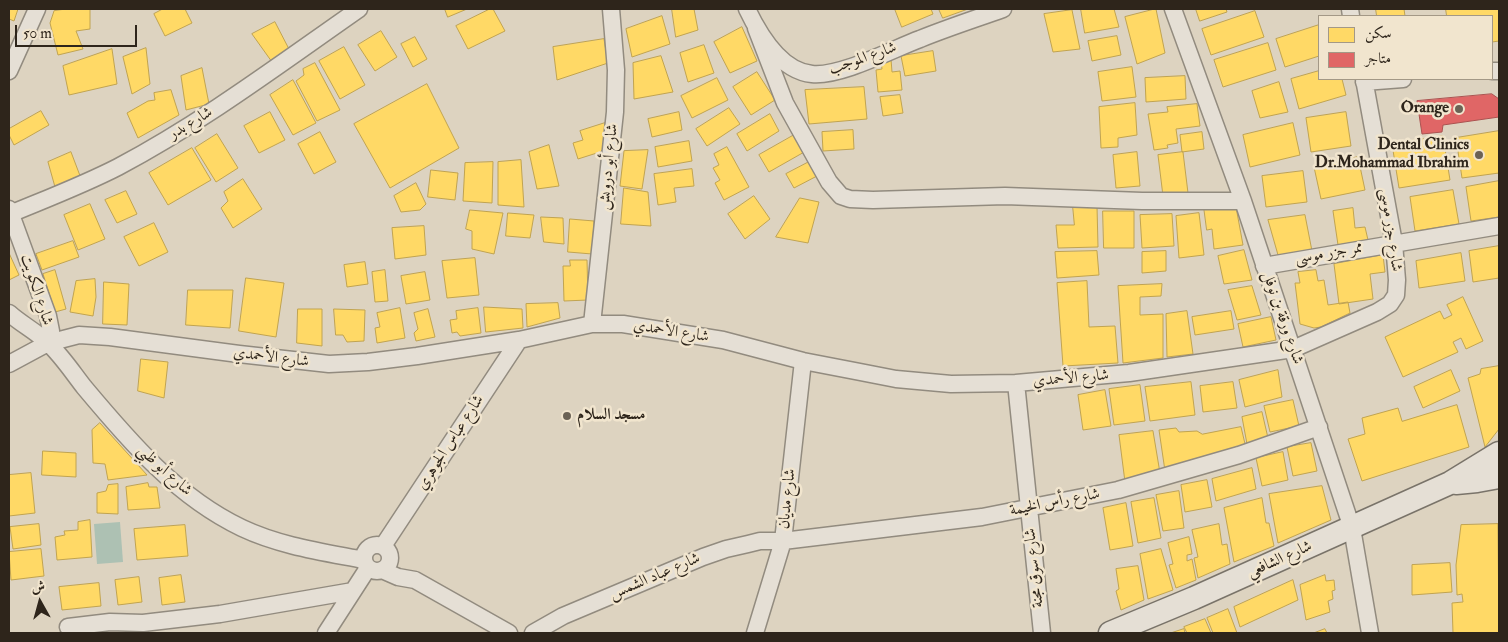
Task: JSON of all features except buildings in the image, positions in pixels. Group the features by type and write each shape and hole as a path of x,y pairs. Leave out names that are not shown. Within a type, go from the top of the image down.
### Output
{"street":[{"path":"9,71 37,9"},
{"name":"شارع بدر","path":"9,212 118,167 196,122 258,81 359,9"},
{"name":"شارع أبو درويش","path":"592,324 615,112 616,70 610,9"},
{"name":"شارع الموجب","path":"747,9 756,28 775,52 787,63 811,74 846,68 1002,9"},
{"name":"شارع ورقة بن نوفل","path":"1172,9 1243,201 1352,528 1370,633"},
{"path":"756,28 785,103 830,182 841,196 850,199 874,200 1006,196 1142,201 1243,201"},
{"name":"شارع جزر موسى","path":"1293,349 1390,304 1396,296 1397,280 1394,242 1364,80"},
{"name":"شارع الكويت","path":"9,212 48,316 51,331 48,343"},
{"name":"ممر جزر موسى","path":"1264,266 1394,242 1499,226"},
{"name":"شارع أبو ظبي","path":"9,313 48,343 161,473 192,497 231,522 262,536 311,550 400,563 415,580 509,633"},
{"name":"شارع الأحمدي","path":"9,364 48,343 79,335 110,337 330,364 368,362 519,340 592,324 623,324 723,340 803,361 896,379 950,384 1016,384 1129,373 1293,349"},
{"name":"شارع عباس الجوهري","path":"326,633 353,591 378,560 519,340"},
{"name":"شارع مديان","path":"756,633 783,541 803,361"},
{"name":"شارع سوق مجنة","path":"1016,384 1042,633"},
{"name":"شارع رأس الخيمة","path":"783,541 982,517 1029,509 1118,490 1239,455 1319,427"},
{"name":"شارع الشافعي","path":"1110,633 1194,598 1450,483 1499,452"},
{"name":"شارع الشافعي","path":"1450,483 1499,477"},
{"path":"1477,481 1499,493"},
{"name":"شارع عباد الشمس","path":"533,633 563,616 702,557 742,545 783,541"},
{"path":"68,627 110,622 143,623 220,614 353,591"}],"shaded area":[{"path":"120,522 123,562 97,564 94,524"}],"place":[{"name":"Orange","path":"1459,109"},
{"name":"Dental Clinics Dr.Mohammad Ibrahim","path":"1479,155"},
{"name":"مسجد السلام","path":"567,416"}]}
